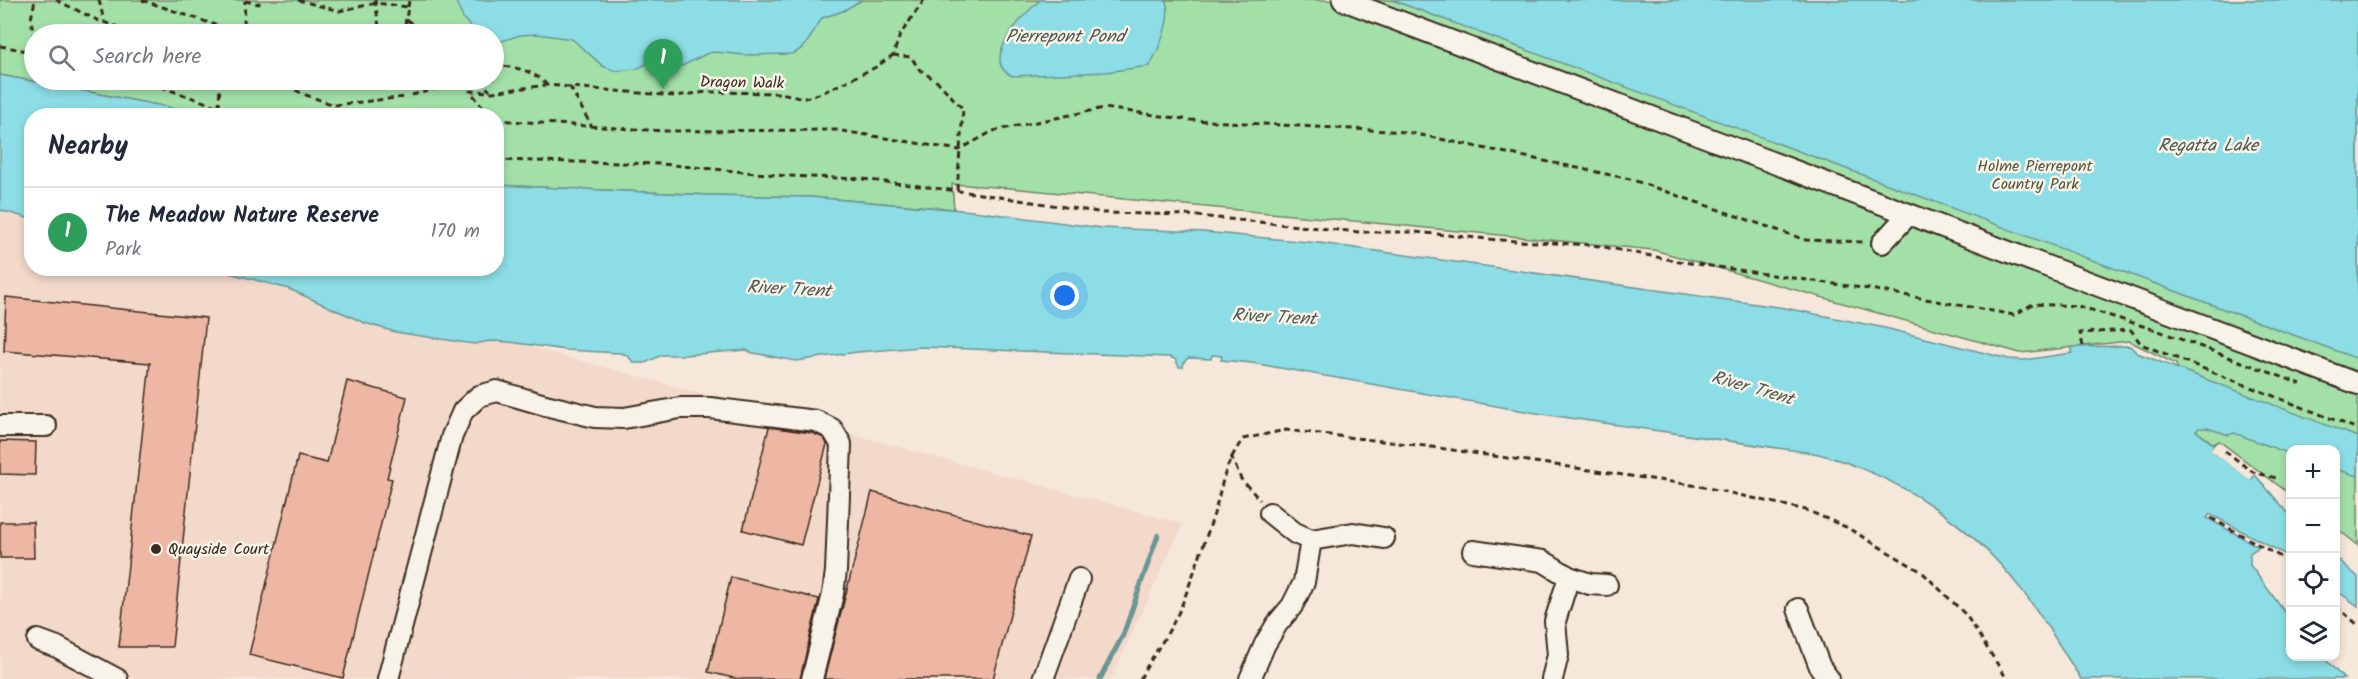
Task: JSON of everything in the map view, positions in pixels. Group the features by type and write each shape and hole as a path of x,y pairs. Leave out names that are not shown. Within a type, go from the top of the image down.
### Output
{"street":[{"path":"1342,0 2358,384"},
{"path":"1882,243 1909,214"},
{"path":"388,679 452,436 463,411 479,396 497,391 595,417 624,418 680,408 710,408 816,421 832,429 840,444 836,571 833,594 812,679"},
{"path":"0,426 46,426"},
{"path":"1270,513 1295,533 1311,540 1353,533 1384,538"},
{"path":"1250,679 1265,644 1277,624 1292,606 1304,582 1311,540"},
{"path":"1473,551 1543,561 1569,577 1590,584 1607,585"},
{"path":"1552,679 1558,655 1555,621 1569,577"},
{"path":"1043,679 1079,579"},
{"path":"1798,609 1820,667 1829,679"},
{"path":"38,640 57,647 117,679"}],"path":[{"path":"32,24 35,0"},
{"path":"56,0 111,24"},
{"path":"99,0 105,22"},
{"path":"142,0 212,24"},
{"path":"244,24 244,1 260,4 260,0"},
{"path":"298,0 339,11 375,1 408,7"},
{"path":"405,24 409,0"},
{"path":"924,0 900,35 893,55 911,57 919,69 939,83 963,109 958,150 957,191"},
{"path":"375,1 378,24"},
{"path":"406,19 412,24"},
{"path":"0,46 24,50"},
{"name":"Dragon Walk","path":"484,108 470,91 492,92 540,88 547,85 675,96 708,93 780,93 805,98 822,93 876,67 893,55"},
{"path":"504,66 519,67 539,77 547,85"},
{"path":"570,87 592,127"},
{"path":"170,90 224,108"},
{"path":"219,107 220,90"},
{"path":"296,90 334,105 405,97"},
{"path":"412,95 432,90"},
{"path":"504,121 663,131 836,130 958,150 993,131 1104,108 1191,120 1407,132 1630,179 1806,240 1882,243"},
{"path":"504,160 662,164 788,176 862,179 1104,213 1188,215 1359,232 1415,232 1499,240 1593,245 1683,262 1841,284 2014,315 2033,304 2078,306 2156,330 2310,387"},
{"path":"2083,346 2080,333 2131,330 2140,344 2358,429"},
{"path":"1140,679 1172,626 1181,606 1213,518 1224,472 1231,456 1243,439 1286,430 1425,446 1699,486 1806,510 1846,527 1922,572 1966,615 2007,679"},
{"path":"2225,451 2253,472 2280,479"},
{"path":"1231,456 1241,479 1270,513"},
{"path":"2211,518 2286,560"},
{"path":"2337,607 2358,625"}],"shaded area":[{"path":"0,210 24,217 24,276 240,276 289,289 365,323 395,332 474,344 490,341 523,345 1183,524 1111,679 0,679"}],"green space":[{"name":"Holme Pierrepont Country Park","path":"0,0 2358,0 2358,545 2340,531 2340,445 2286,445 2286,491 2219,441 2214,444 2196,431 2176,364 2129,341 2020,353 1654,250 1010,188 952,184 954,209 810,197 709,195 504,185 504,108 170,108 79,90 504,90 504,24 24,24 24,80 0,75"}],"water":[{"path":"455,0 862,0 843,11 822,18 802,48 792,54 744,55 716,52 708,53 682,66 653,61 636,69 615,71 603,66 572,39 537,34 520,35 504,40 504,24 468,24"},
{"name":"Pierrepont Pond","path":"1040,0 1165,0 1168,14 1157,52 1149,66 1106,72 1013,76 1003,70 1000,60 1002,50 1015,26"},
{"name":"Regatta Lake","path":"1392,0 2358,0 2358,359"},
{"path":"0,75 24,80 24,90 79,90 170,108 24,108 24,217 0,210"},
{"name":"River Trent","path":"504,185 709,195 810,197 973,211 1102,228 1204,232 1319,243 1785,308 1885,328 2009,359 2024,360 2072,353 2072,347 2130,346 2137,353 2358,437 2358,476 2340,470 2340,445 2286,445 2286,452 2234,433 2229,435 2207,428 2199,428 2196,431 2214,445 2211,450 2251,480 2255,475 2286,510 2286,555 2210,514 2207,518 2259,547 2250,553 2250,565 2286,614 2286,661 2327,661 2344,679 2081,679 2044,621 2000,564 1955,522 1930,504 1877,475 1819,454 1542,414 1252,363 1221,360 1222,356 1212,355 1211,359 1188,358 1183,367 1179,367 1175,359 1169,357 922,347 857,352 796,361 746,350 662,355 645,363 634,363 627,355 620,353 566,350 509,342 490,341 474,344 395,332 365,323 289,289 240,276 504,276"},
{"path":"2340,561 2358,577 2358,606 2340,593"}],"pier":[{"path":"2217,443 2215,449 2250,476 2256,472 2250,480 2210,450"}],"building":[{"name":"Quayside Court","path":"6,297 206,318 172,647 119,647 150,363 4,351"},
{"path":"347,381 407,397 387,478 392,479 343,678 249,655 298,456 327,463"},
{"path":"769,427 812,433 824,438 827,444 801,545 743,530"},
{"path":"0,441 36,442 35,475 0,474"},
{"path":"872,492 1031,536 993,679 824,679"},
{"path":"0,522 33,522 34,558 0,558"},
{"path":"731,577 819,599 800,679 738,679 708,672"}],"waterway":[{"path":"1100,679 1123,635 1158,535"}],"place":[{"name":"The Meadow Nature Reserve","path":"663,89"},
{"name":"Quayside Court","path":"156,549"}]}
